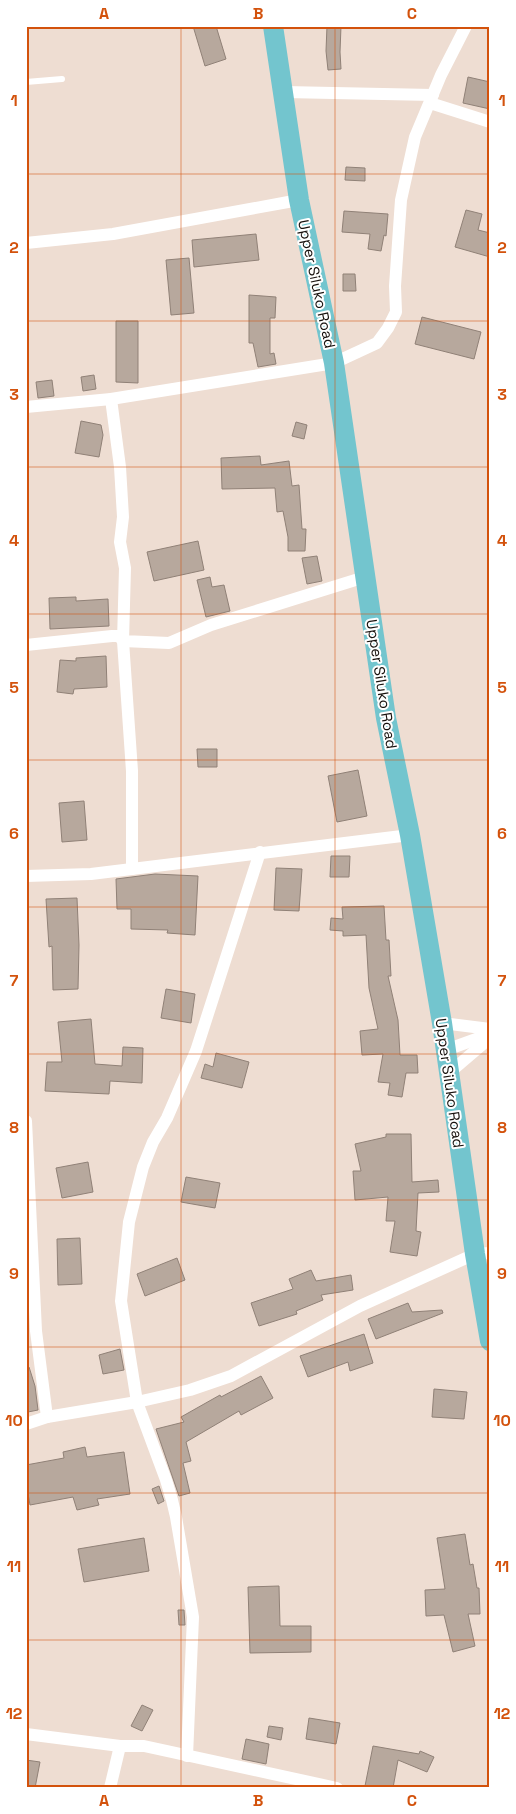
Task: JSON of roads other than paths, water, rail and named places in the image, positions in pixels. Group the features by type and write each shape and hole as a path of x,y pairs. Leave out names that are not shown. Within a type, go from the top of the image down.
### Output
{"main road":[{"name":"Upper Siluko Road","path":"273,26 299,200 334,363 386,718 410,835 449,1073 482,1254 490,1341"}],"street":[{"path":"26,407 111,400 334,363 377,343 388,328 396,312 395,286 400,200 415,137 466,26"},
{"path":"284,92 432,99 490,122"},
{"path":"26,243 113,234 299,200"},
{"path":"111,400 120,467 123,517 120,542 124,568 123,641 132,771 132,869"},
{"path":"26,645 112,636 118,636 123,641 169,643 211,626 365,577"},
{"path":"26,876 91,874 410,835"},
{"path":"187,1756 193,1617 172,1500 137,1402 121,1301 129,1222 143,1167 196,1051 260,852"},
{"path":"442,1023 490,1029"},
{"path":"446,1050 490,1034"},
{"path":"449,1073 490,1038"},
{"path":"26,1120 29,1228 36,1331 47,1417"},
{"path":"26,1424 47,1417 137,1402 190,1390 231,1376 360,1306 482,1254"},
{"path":"26,1734 120,1746 144,1746 337,1788"},
{"path":"110,1788 120,1746"}],"lane":[{"path":"26,82 62,79"}]}
